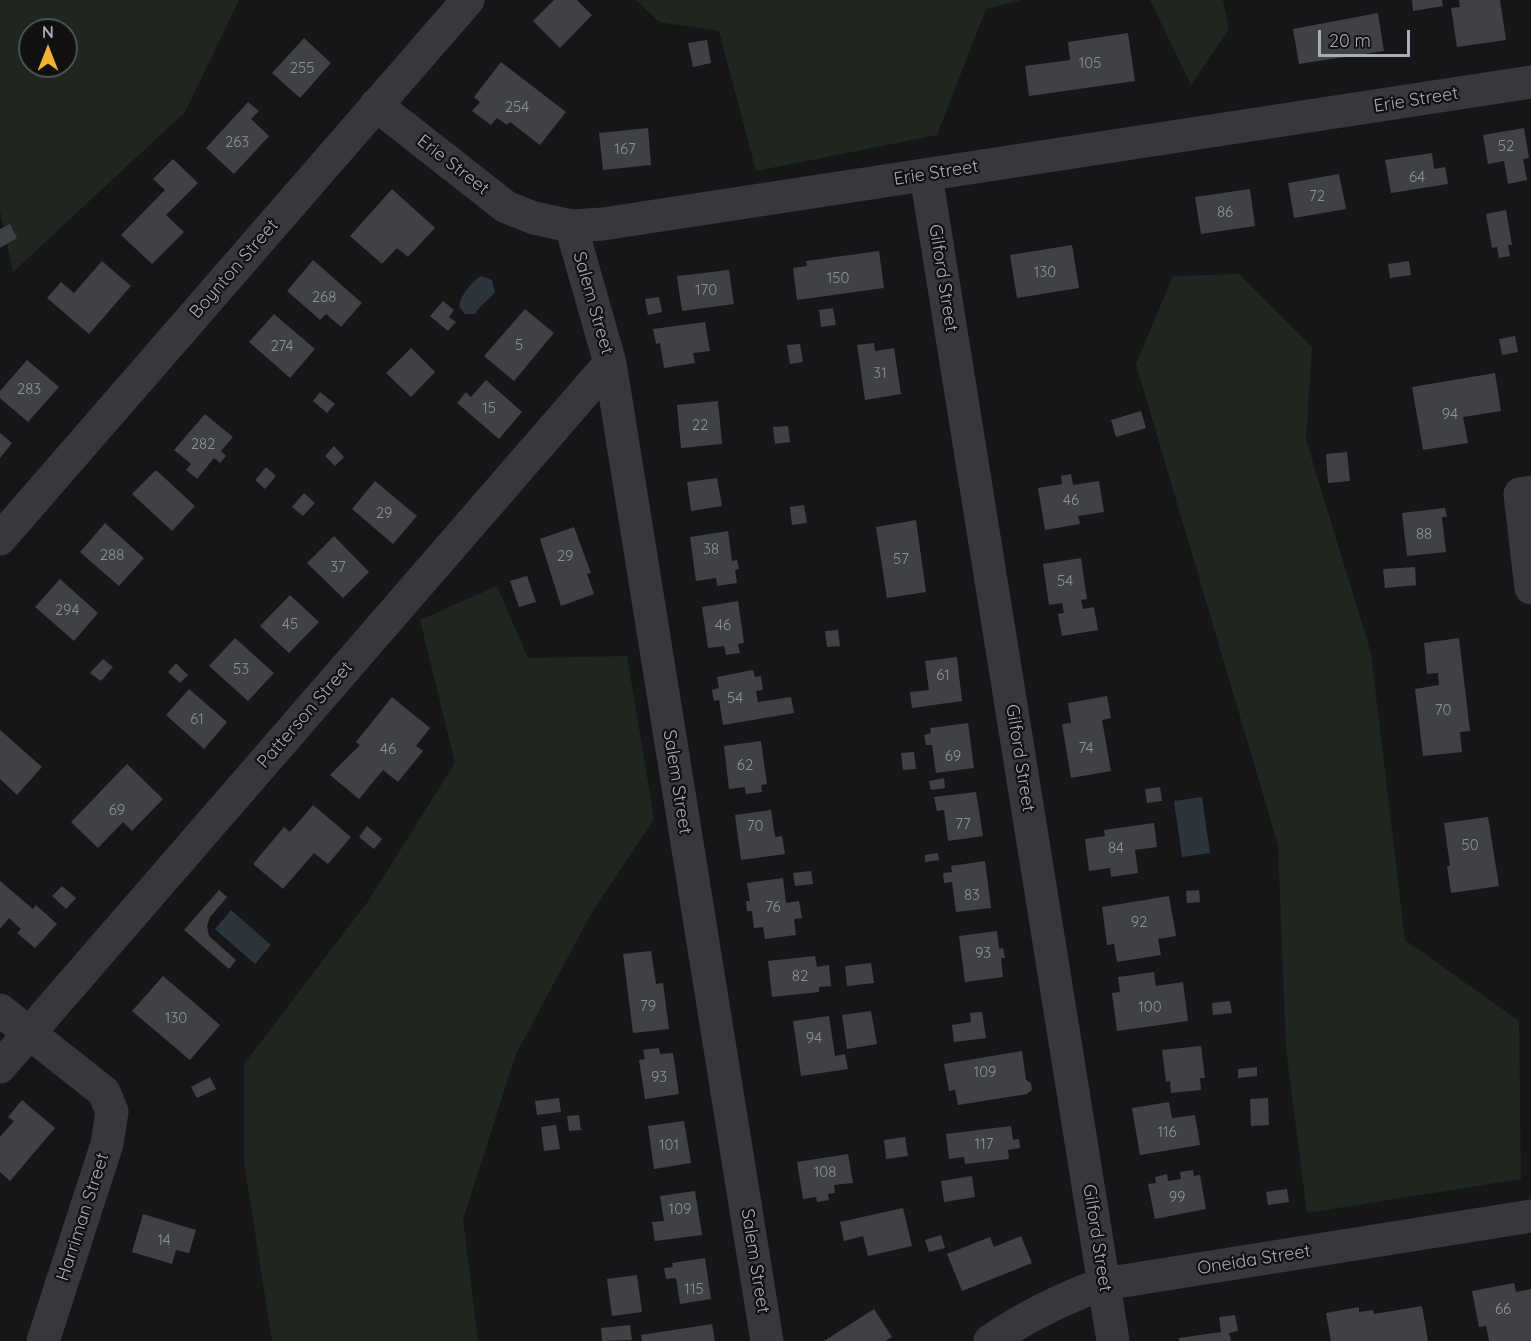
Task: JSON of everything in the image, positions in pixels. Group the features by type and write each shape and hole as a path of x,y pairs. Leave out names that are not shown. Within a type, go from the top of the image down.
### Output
{"street":[{"name":"Boynton Street","path":"0,539 468,0"},
{"name":"Erie Street","path":"376,105 506,207 534,218 572,226 603,224 1531,82"},
{"name":"Gilford Street","path":"926,175 1113,1341"},
{"name":"Salem Street","path":"572,226 610,363 767,1341"},
{"name":"Patterson Street","path":"0,1067 610,363"},
{"path":"1531,492 1520,494 1531,588"},
{"path":"0,1010 28,1034"},
{"name":"Harriman Street","path":"28,1034 104,1092 112,1112 107,1144 43,1341"},
{"name":"Oneida Street","path":"990,1341 1029,1315 1061,1299 1104,1284 1531,1216"}],"shaded area":[{"path":"0,0 239,0 185,112 13,272 0,211"},
{"path":"636,0 1022,0 986,9 937,135 756,171 719,31 659,22"},
{"path":"1150,0 1223,0 1229,29 1191,85"},
{"path":"1239,274 1312,347 1306,440 1371,653 1405,940 1519,1021 1521,1179 1307,1213 1286,1049 1278,845 1136,364 1173,276"},
{"path":"481,276 492,280 495,292 475,314 465,314 459,306 464,293"},
{"path":"497,586 528,658 627,656 654,819 591,914 516,1054 463,1219 478,1341 272,1341 244,1162 244,1064 369,900 455,763 420,620"},
{"path":"1202,797 1210,853 1182,857 1174,801"},
{"path":"231,910 271,945 255,964 215,929"}],"building":[{"path":"554,0 577,0 592,15 560,48 533,21"},
{"path":"1412,0 1442,0 1443,6 1413,11"},
{"path":"1459,0 1500,0 1506,40 1457,47 1451,8 1460,7"},
{"path":"1378,13 1384,51 1299,64 1293,29"},
{"path":"1128,33 1135,81 1029,96 1025,66 1070,60 1068,42"},
{"path":"304,38 331,63 300,98 272,73"},
{"path":"707,40 711,63 693,67 688,43"},
{"path":"501,62 566,112 540,145 510,122 507,125 497,118 491,125 472,111 480,102 474,97"},
{"path":"248,102 259,111 251,119 269,136 234,174 206,148"},
{"path":"648,128 651,165 603,170 599,133"},
{"path":"1524,128 1529,158 1523,159 1527,180 1508,184 1504,161 1488,164 1483,135"},
{"path":"1432,153 1434,169 1445,167 1448,184 1391,193 1385,160"},
{"path":"173,159 198,183 166,215 184,232 152,264 121,235 165,190 153,179"},
{"path":"1339,174 1346,209 1294,218 1288,183"},
{"path":"392,189 435,228 408,257 397,248 382,264 350,236"},
{"path":"1250,189 1255,226 1201,234 1195,197"},
{"path":"1506,210 1512,245 1508,245 1510,256 1499,258 1497,247 1492,248 1486,214"},
{"path":"10,224 17,238 0,248 0,229"},
{"path":"1072,245 1079,288 1017,298 1010,255"},
{"path":"879,251 884,288 797,300 793,268 807,266 806,261"},
{"path":"313,260 362,303 341,327 326,314 320,320 287,291"},
{"path":"102,261 131,286 89,334 47,298 61,282 74,293"},
{"path":"1409,261 1411,275 1390,278 1388,264"},
{"path":"729,270 734,304 682,311 677,276"},
{"path":"659,297 662,312 648,315 645,299"},
{"path":"443,301 454,310 449,317 456,322 448,331 430,316"},
{"path":"833,308 836,325 821,327 819,310"},
{"path":"525,309 554,333 514,381 484,356"},
{"path":"274,314 315,349 290,378 249,342"},
{"path":"705,322 710,351 693,353 695,363 664,368 660,343 656,344 653,329"},
{"path":"1515,336 1518,352 1502,355 1499,339"},
{"path":"874,343 875,351 894,348 901,394 865,400 857,345"},
{"path":"800,344 803,362 790,364 787,345"},
{"path":"411,348 435,372 411,397 386,373"},
{"path":"27,360 59,387 28,422 0,398 0,391"},
{"path":"1495,373 1501,411 1463,417 1468,443 1423,450 1412,387"},
{"path":"486,380 522,412 499,439 457,403 466,392 471,397"},
{"path":"320,392 335,404 327,413 313,401"},
{"path":"718,401 722,444 681,448 677,405"},
{"path":"1141,411 1146,428 1116,437 1111,420"},
{"path":"205,414 233,437 221,451 226,456 220,463 214,458 197,479 186,470 191,464 174,450"},
{"path":"788,426 790,442 775,444 773,427"},
{"path":"0,433 12,443 0,458"},
{"path":"334,446 344,457 335,466 325,456"},
{"path":"1347,452 1350,481 1328,483 1326,454"},
{"path":"266,467 276,476 265,489 255,480"},
{"path":"156,470 195,506 172,531 132,494"},
{"path":"1071,474 1073,485 1099,481 1104,512 1078,516 1080,524 1045,530 1038,488 1062,484 1061,476"},
{"path":"717,478 722,506 691,511 687,482"},
{"path":"375,481 417,516 393,544 352,509"},
{"path":"304,493 315,503 303,516 292,507"},
{"path":"804,505 807,523 792,525 790,507"},
{"path":"1445,508 1447,517 1442,517 1446,552 1407,556 1402,513"},
{"path":"916,520 926,592 887,598 876,527"},
{"path":"105,523 144,558 119,586 80,552"},
{"path":"574,527 591,573 587,574 594,594 561,606 540,539"},
{"path":"728,531 732,561 737,560 739,569 735,570 737,583 717,586 716,578 696,581 690,537"},
{"path":"334,536 369,572 343,598 307,563"},
{"path":"1081,558 1087,599 1081,600 1083,609 1094,607 1098,630 1062,636 1058,614 1064,613 1062,603 1049,605 1043,564"},
{"path":"1415,567 1416,585 1385,588 1383,569"},
{"path":"527,576 536,602 519,607 510,581"},
{"path":"60,579 98,613 74,641 35,607"},
{"path":"290,595 319,622 289,653 260,626"},
{"path":"738,601 744,643 738,644 740,653 726,655 724,646 708,648 702,607"},
{"path":"838,630 840,646 827,647 825,631"},
{"path":"235,638 274,673 248,701 209,666"},
{"path":"1459,638 1470,731 1460,732 1462,752 1423,756 1415,689 1439,685 1438,673 1427,674 1424,643"},
{"path":"957,657 962,701 912,708 910,692 929,690 925,661"},
{"path":"103,659 113,667 101,681 90,673"},
{"path":"176,663 188,675 180,683 168,672"},
{"path":"753,670 755,677 761,676 763,690 756,691 758,702 791,697 794,713 723,725 719,700 714,701 712,690 719,688 717,677"},
{"path":"189,689 227,722 204,749 166,715"},
{"path":"1107,696 1111,718 1102,720 1111,771 1071,778 1062,724 1071,723 1068,703"},
{"path":"392,697 430,728 416,746 423,751 398,782 383,770 359,799 330,775 360,745 356,742"},
{"path":"968,723 974,768 936,773 932,745 926,745 924,735 931,733 930,728"},
{"path":"0,730 42,767 17,795 0,779"},
{"path":"761,741 767,784 761,785 762,792 746,794 745,787 729,789 724,746"},
{"path":"914,752 916,769 903,770 901,753"},
{"path":"127,764 163,799 132,831 123,822 98,848 71,822"},
{"path":"944,778 945,788 931,790 929,781"},
{"path":"1160,787 1162,801 1147,803 1145,789"},
{"path":"976,792 983,836 948,841 944,810 937,811 934,797"},
{"path":"313,805 351,837 328,864 314,853 283,889 253,864 284,827 290,832"},
{"path":"771,810 775,837 782,836 785,854 741,860 735,815"},
{"path":"1488,817 1499,886 1451,893 1444,823"},
{"path":"1154,823 1157,847 1135,850 1138,873 1111,877 1110,868 1089,871 1085,839 1105,836 1104,830"},
{"path":"367,826 382,839 374,849 359,837"},
{"path":"938,853 939,860 925,862 925,855"},
{"path":"985,861 991,908 956,912 952,882 944,883 943,873 952,872 951,866"},
{"path":"811,871 813,884 795,886 793,873"},
{"path":"783,878 786,903 799,901 802,918 794,919 796,935 765,939 763,927 754,928 752,911 747,911 746,901 750,901 747,883"},
{"path":"0,881 33,909 36,905 57,924 35,948 17,933 21,929 9,918 0,929"},
{"path":"62,886 76,898 66,909 52,896"},
{"path":"219,890 227,897 210,917 207,926 209,936 236,960 229,969 184,930"},
{"path":"1199,890 1200,902 1187,903 1186,891"},
{"path":"1169,896 1176,936 1158,939 1161,955 1117,962 1114,944 1107,945 1102,907"},
{"path":"997,931 999,949 1003,948 1005,958 1001,958 1003,977 965,982 959,936"},
{"path":"651,951 656,984 663,983 669,1029 633,1033 623,954"},
{"path":"815,956 817,967 829,965 831,986 819,987 819,992 772,997 768,961"},
{"path":"871,963 874,983 847,986 845,966"},
{"path":"1154,972 1156,986 1183,982 1188,1021 1117,1031 1112,993 1120,992 1118,977"},
{"path":"163,976 220,1025 190,1060 132,1011"},
{"path":"1230,1001 1232,1013 1213,1015 1212,1003"},
{"path":"871,1011 877,1044 847,1049 842,1015"},
{"path":"982,1012 986,1038 954,1042 952,1025 971,1022 970,1013"},
{"path":"829,1016 835,1056 845,1054 848,1069 801,1076 793,1021"},
{"path":"1201,1046 1205,1078 1200,1078 1201,1090 1171,1093 1170,1081 1166,1082 1162,1050"},
{"path":"659,1048 660,1054 673,1053 679,1094 645,1099 639,1060 645,1059 643,1050"},
{"path":"1022,1051 1026,1080 1031,1083 1032,1090 1027,1094 958,1105 955,1090 949,1091 944,1064"},
{"path":"1257,1067 1257,1076 1238,1078 1238,1069"},
{"path":"210,1077 216,1089 197,1098 191,1087"},
{"path":"559,1098 561,1112 537,1115 535,1101"},
{"path":"1268,1098 1269,1125 1251,1126 1250,1099"},
{"path":"22,1100 55,1128 10,1181 0,1172 0,1137 14,1121 8,1117"},
{"path":"1169,1102 1172,1118 1195,1115 1200,1145 1140,1155 1132,1108"},
{"path":"579,1115 581,1130 569,1131 567,1116"},
{"path":"684,1121 691,1163 654,1169 648,1126"},
{"path":"556,1125 560,1149 544,1151 541,1127"},
{"path":"1011,1126 1013,1140 1019,1139 1020,1148 1008,1150 1009,1159 965,1164 964,1157 949,1159 946,1134"},
{"path":"905,1137 908,1156 886,1159 884,1140"},
{"path":"848,1154 853,1183 834,1185 835,1193 828,1194 829,1200 817,1202 816,1197 803,1199 797,1162"},
{"path":"1193,1170 1194,1176 1200,1175 1206,1209 1155,1219 1148,1184 1156,1183 1155,1177 1167,1174 1168,1181 1181,1179 1180,1172"},
{"path":"972,1176 975,1197 944,1202 941,1181"},
{"path":"1287,1189 1289,1202 1268,1205 1266,1192"},
{"path":"695,1191 702,1235 655,1241 652,1222 664,1221 660,1196"},
{"path":"903,1208 912,1246 868,1256 863,1236 844,1241 840,1222"},
{"path":"143,1214 196,1230 189,1253 176,1250 172,1264 132,1252"},
{"path":"941,1235 945,1248 929,1252 925,1240"},
{"path":"1021,1236 1032,1263 962,1291 947,1254 990,1237 994,1247"},
{"path":"705,1258 711,1299 680,1304 676,1278 666,1279 664,1268 673,1267 672,1263"},
{"path":"637,1275 642,1312 612,1316 607,1279"},
{"path":"1514,1283 1516,1292 1531,1289 1531,1341 1489,1341 1486,1326 1479,1327 1472,1291"},
{"path":"1422,1306 1428,1341 1331,1341 1326,1313 1359,1307 1359,1312 1373,1310 1374,1314"},
{"path":"874,1309 892,1337 885,1341 824,1341"},
{"path":"1235,1315 1238,1331 1229,1333 1231,1341 1179,1341 1179,1338 1221,1332 1219,1317"},
{"path":"712,1324 715,1341 642,1341 641,1335"},
{"path":"630,1325 632,1340 602,1341 601,1328"}]}
